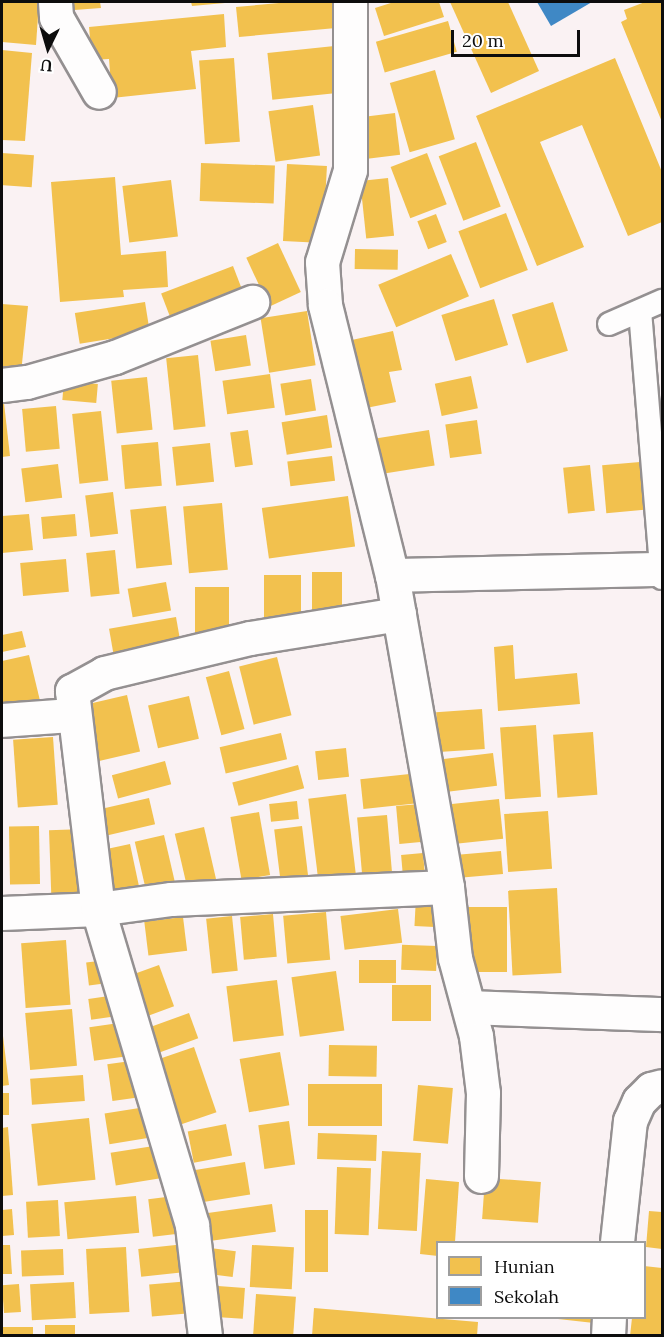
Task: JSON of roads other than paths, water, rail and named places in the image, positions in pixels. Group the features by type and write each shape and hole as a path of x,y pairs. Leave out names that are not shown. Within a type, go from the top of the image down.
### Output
{"street":[{"path":"55,2 56,17 99,92"},
{"path":"350,2 350,170 322,262 325,304 392,575 447,887 455,958 470,1007 483,1093 481,1176"},
{"path":"2,386 27,382 115,357 252,302"},
{"path":"392,575 661,573"},
{"path":"205,1335 192,1225 98,909 72,716 72,690 104,673 250,638 399,614"},
{"path":"2,720 72,716"},
{"path":"2,913 98,909 171,899 447,887"},
{"path":"470,1007 663,1014"},
{"path":"617,1241 630,1121 639,1101 651,1089 663,1086"},
{"path":"608,1335 609,1319"}],"lane":[{"path":"609,324 663,301"},
{"path":"640,311 661,573"}]}
